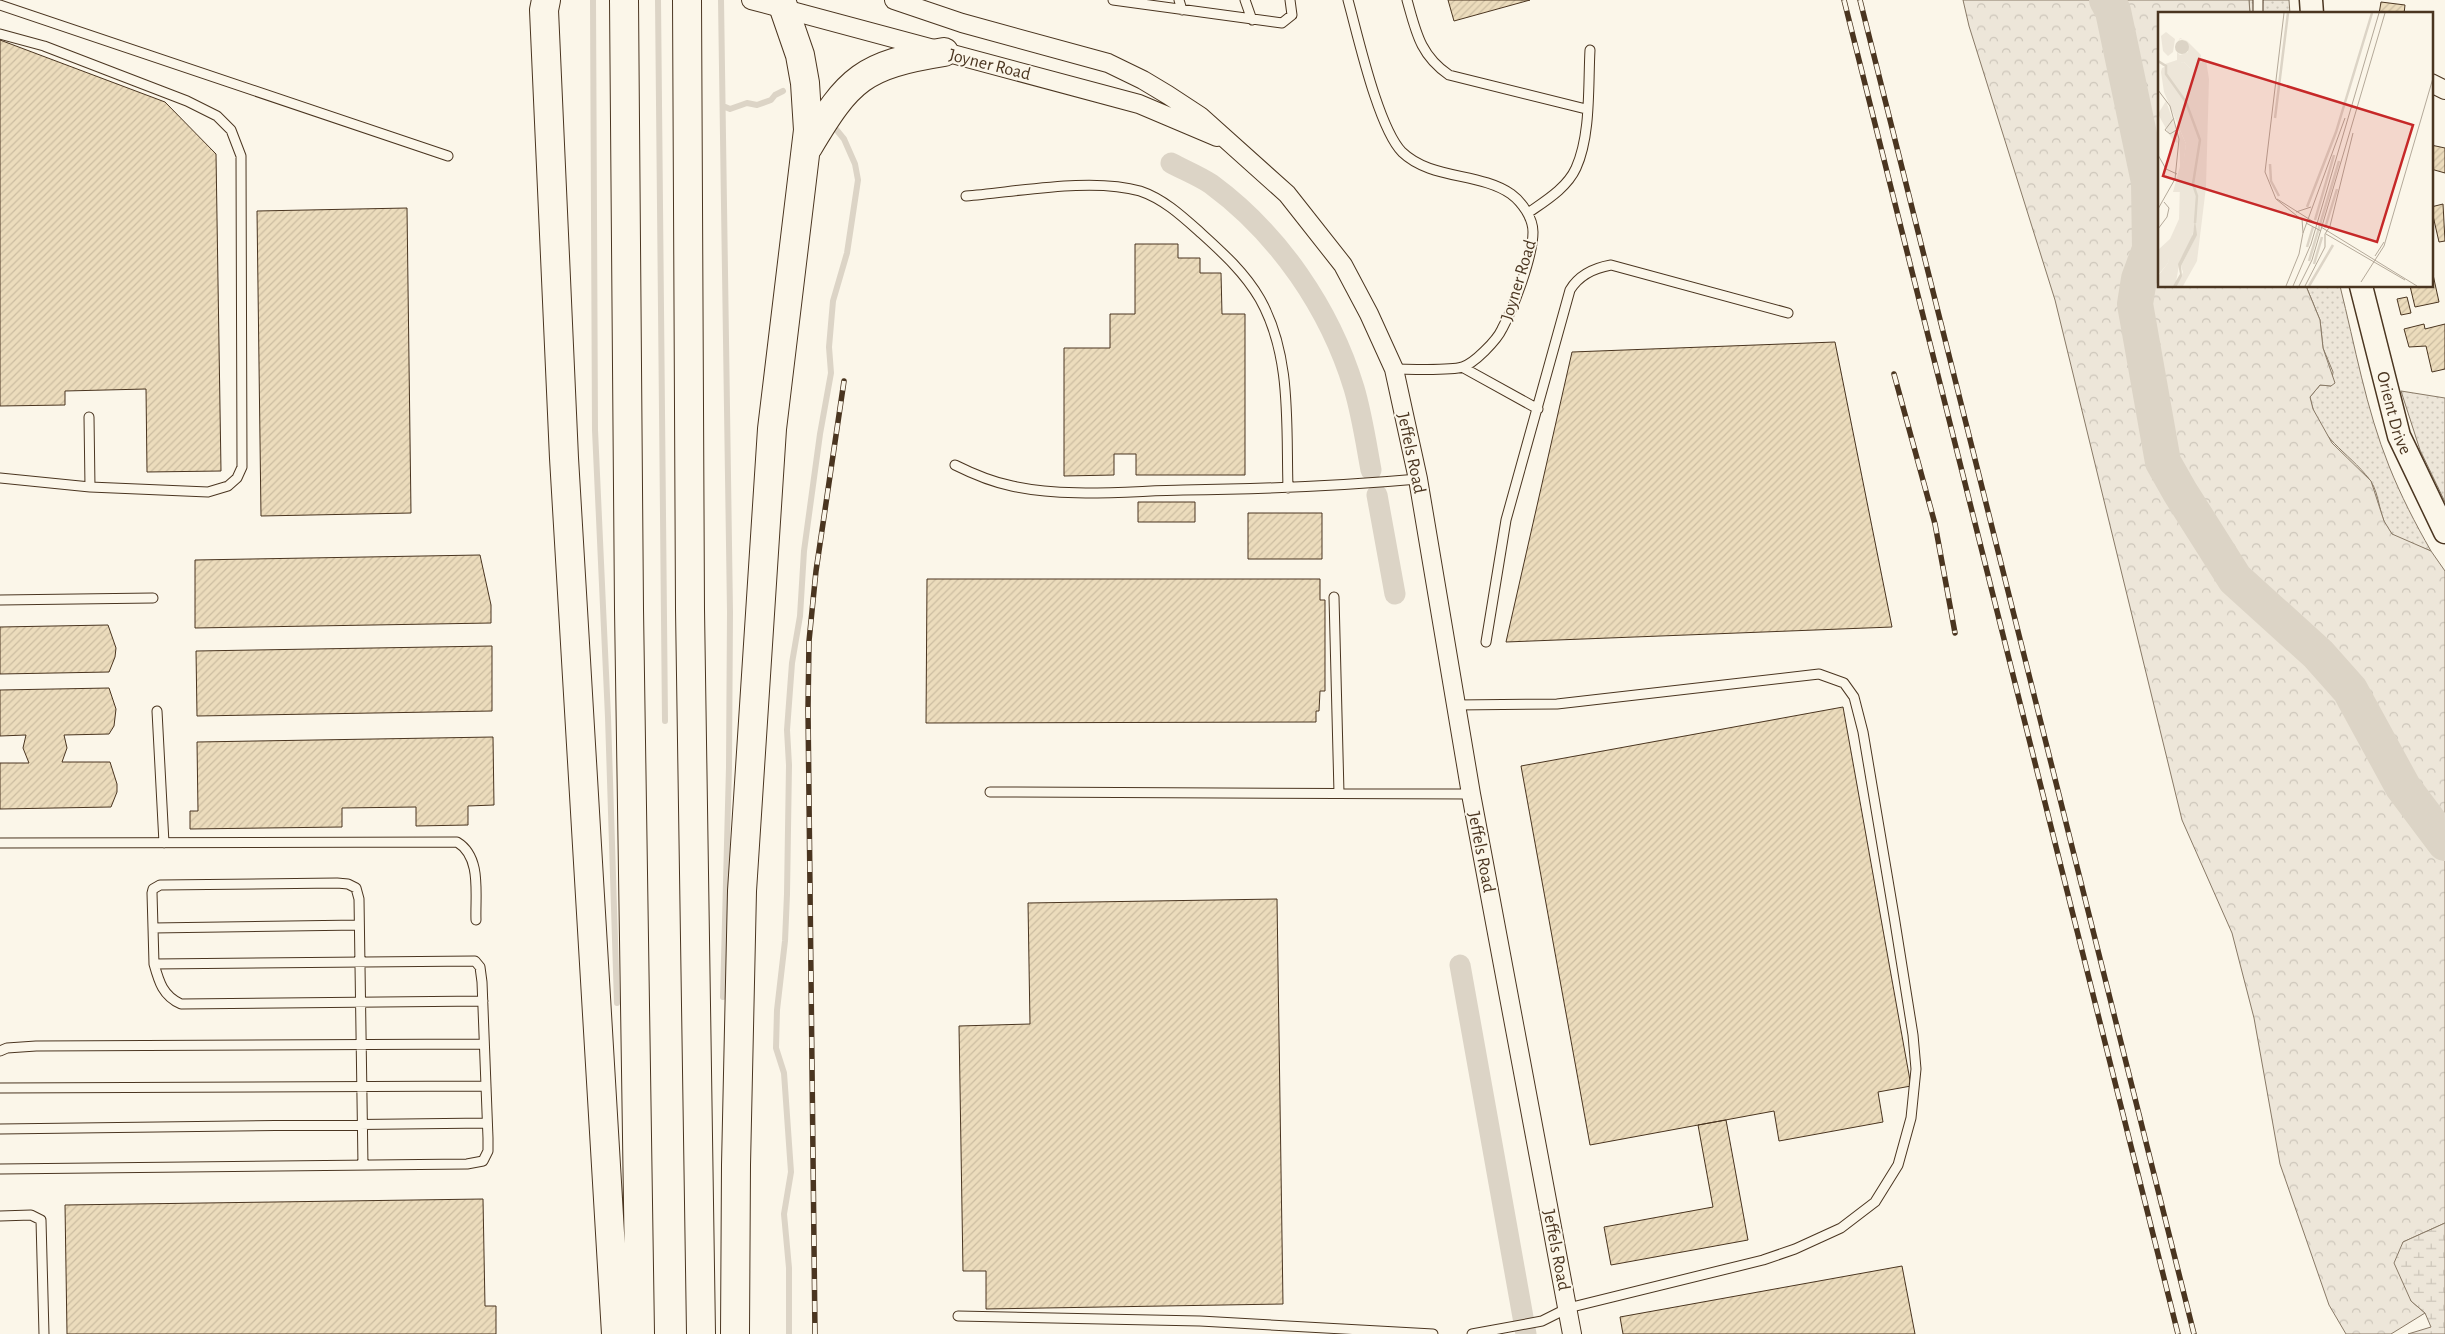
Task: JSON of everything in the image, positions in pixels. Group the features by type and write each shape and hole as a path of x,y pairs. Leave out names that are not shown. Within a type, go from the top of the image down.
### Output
{"highway":[{"path":"546,0 544,10 565,468 616,1334"},
{"path":"624,0 629,608 640,1334"},
{"path":"687,0 690,609 701,1334"},
{"path":"735,1334 736,1165 742,891 772,429 807,148 805,83 800,55 782,5"},
{"path":"807,148 837,100 856,82 874,70 902,59 944,52"}],"street":[{"name":"Joyner Road","path":"751,0 782,5 944,52 1139,104 1225,140"},
{"name":"Joyner Road","path":"894,0 962,23 1108,63 1143,80 1200,116 1287,194 1343,265 1369,314 1394,369"},
{"path":"2432,84 2445,90"},
{"name":"Orient Drive","path":"2362,288 2399,436 2445,532"},
{"name":"Jeffels Road","path":"1394,369 1418,479 1471,794 1572,1334"}],"lane":[{"path":"1113,0 1282,23 1292,15 1290,0"},
{"path":"1179,0 1182,10"},
{"path":"1245,0 1252,20"},
{"name":"Joyner Road","path":"1348,0 1379,107 1389,132 1402,152 1420,164 1492,185 1511,195 1528,213 1533,230 1531,246 1516,295 1502,330 1482,354 1462,368"},
{"path":"1407,0 1425,53 1433,64 1449,75 1586,109"},
{"path":"0,5 448,156"},
{"path":"0,34 44,46 186,101 217,116 231,130 240,156 242,467 240,473 228,486 208,492 90,486 0,477"},
{"path":"1528,213 1561,187 1575,170 1584,143 1590,50"},
{"path":"966,196 1074,186 1113,187 1140,192 1164,202 1230,259 1260,299 1277,341 1286,386 1288,488"},
{"path":"1486,642 1506,520 1570,290 1575,281 1598,267 1611,265 1788,314"},
{"path":"1394,369 1462,368 1538,409"},
{"path":"89,417 90,486"},
{"path":"955,465 980,477 1012,486 1091,492 1288,488 1418,479"},
{"path":"1334,597 1338,794"},
{"path":"0,600 153,598"},
{"path":"1456,705 1557,704 1819,674 1844,683 1854,697 1863,732 1907,998 1916,1069 1911,1118 1898,1165 1875,1202 1841,1228 1795,1249 1763,1260 1568,1308 1542,1321 1472,1334"},
{"path":"157,711 164,843"},
{"path":"990,792 1471,794"},
{"path":"0,843 457,842 464,846 474,861 476,920"},
{"path":"363,1165 361,1125 362,1000 359,899 356,888 348,884 160,885 153,889 154,964 161,987 169,997 181,1004 362,1000 483,1001"},
{"path":"153,928 359,925"},
{"path":"0,1169 363,1165 478,1163 483,1161 488,1151 488,1123 483,1001 480,968 475,961 154,964"},
{"path":"0,1051 7,1048 36,1046 484,1044"},
{"path":"0,1088 486,1086"},
{"path":"0,1129 488,1123"},
{"path":"0,1216 31,1215 41,1220 44,1334"},
{"path":"958,1316 1200,1322 1432,1334"}],"green space":[{"path":"1963,0 2249,0 2250,12 2158,12 2158,288 2307,288 2320,320 2323,348 2335,383 2331,386 2320,385 2310,397 2313,409 2332,443 2371,481 2384,521 2392,534 2431,551 2445,571 2445,1223 2403,1242 2411,1301 2425,1313 2391,1334 2346,1334 2329,1305 2280,1164 2254,1018 2232,933 2182,820 2055,300 1969,26"},
{"path":"2249,0 2289,0 2290,12 2250,12"},
{"path":"2307,288 2340,288 2367,400 2381,444 2403,499 2431,551 2392,534 2384,522 2374,486 2326,434 2314,412 2310,397 2320,385 2331,386 2333,372 2323,348 2320,320"},
{"path":"2401,391 2445,398 2445,502 2420,450"},
{"path":"2445,1223 2445,1334 2408,1334 2431,1327 2425,1313 2411,1301 2394,1263 2403,1242"}],"building":[{"path":"1448,0 1530,0 1454,21"},
{"path":"2381,2 2405,5 2404,12 2379,12"},
{"path":"0,40 165,102 216,154 221,471 147,472 146,389 65,391 65,405 0,406"},
{"path":"2432,145 2445,148 2445,173 2432,169"},
{"path":"2443,204 2445,241 2439,242 2432,207"},
{"path":"407,208 411,513 261,516 257,211"},
{"path":"1135,244 1178,244 1178,258 1200,258 1200,273 1221,273 1222,314 1245,314 1245,475 1136,475 1136,454 1114,454 1114,475 1064,476 1064,348 1110,348 1110,314 1135,314"},
{"path":"2432,270 2439,302 2415,307 2410,288 2432,288"},
{"path":"2407,297 2411,313 2401,315 2397,299"},
{"path":"2424,324 2425,329 2445,324 2445,369 2432,372 2426,346 2409,347 2404,329"},
{"path":"1835,342 1892,627 1506,642 1572,352"},
{"path":"1138,502 1195,502 1195,522 1138,522"},
{"path":"1248,513 1322,513 1322,559 1248,559"},
{"path":"480,555 491,605 491,623 195,628 195,560"},
{"path":"927,579 1320,579 1320,600 1325,600 1325,691 1320,691 1319,711 1316,711 1316,722 926,723"},
{"path":"108,625 116,648 115,657 109,672 0,674 0,627"},
{"path":"492,646 492,711 197,716 196,651"},
{"path":"109,688 116,709 114,726 109,734 64,735 67,748 62,762 110,762 117,784 117,792 111,807 0,809 0,763 29,763 23,748 26,735 0,736 0,690"},
{"path":"1843,707 1911,1086 1878,1092 1883,1122 1779,1141 1774,1111 1590,1145 1521,766"},
{"path":"493,737 494,805 468,806 468,825 416,826 416,807 342,808 342,827 190,829 190,811 198,811 197,742"},
{"path":"1277,899 1283,1304 986,1309 986,1271 963,1271 959,1026 1030,1024 1028,903"},
{"path":"1726,1120 1748,1240 1611,1265 1604,1227 1713,1207 1698,1125"},
{"path":"483,1199 485,1306 496,1306 496,1334 67,1334 65,1205"},
{"path":"1902,1266 1915,1334 1623,1334 1620,1317"}],"waterway":[{"path":"593,0 595,430 608,717 617,1003"},
{"path":"658,0 665,721"},
{"path":"721,0 730,612 729,767 723,997"},
{"path":"2107,0 2113,11 2149,182 2150,249 2139,279 2135,304 2163,462 2235,579 2318,654 2350,690 2403,787 2445,843"},
{"path":"723,106 730,109 747,103 757,105 771,100 775,95 783,91"},
{"path":"789,1334 789,1268 784,1214 791,1172 784,1073 776,1048 777,1010 785,941 787,894 789,765 787,730 792,663 800,616 804,551 820,434 831,373 829,347 833,301 847,253 858,180 855,164 844,139 835,128"},
{"path":"1171,163 1211,184 1236,204 1259,226 1299,275 1316,302 1344,359 1359,408 1371,470"},
{"path":"1377,495 1395,594"},
{"path":"1460,965 1526,1334"}],"railway":[{"path":"1844,0 2178,1334"},
{"path":"1860,0 2194,1334"},
{"path":"1894,374 1935,524 1955,633"},
{"path":"815,1334 808,709 809,641 816,571 844,381"}]}
